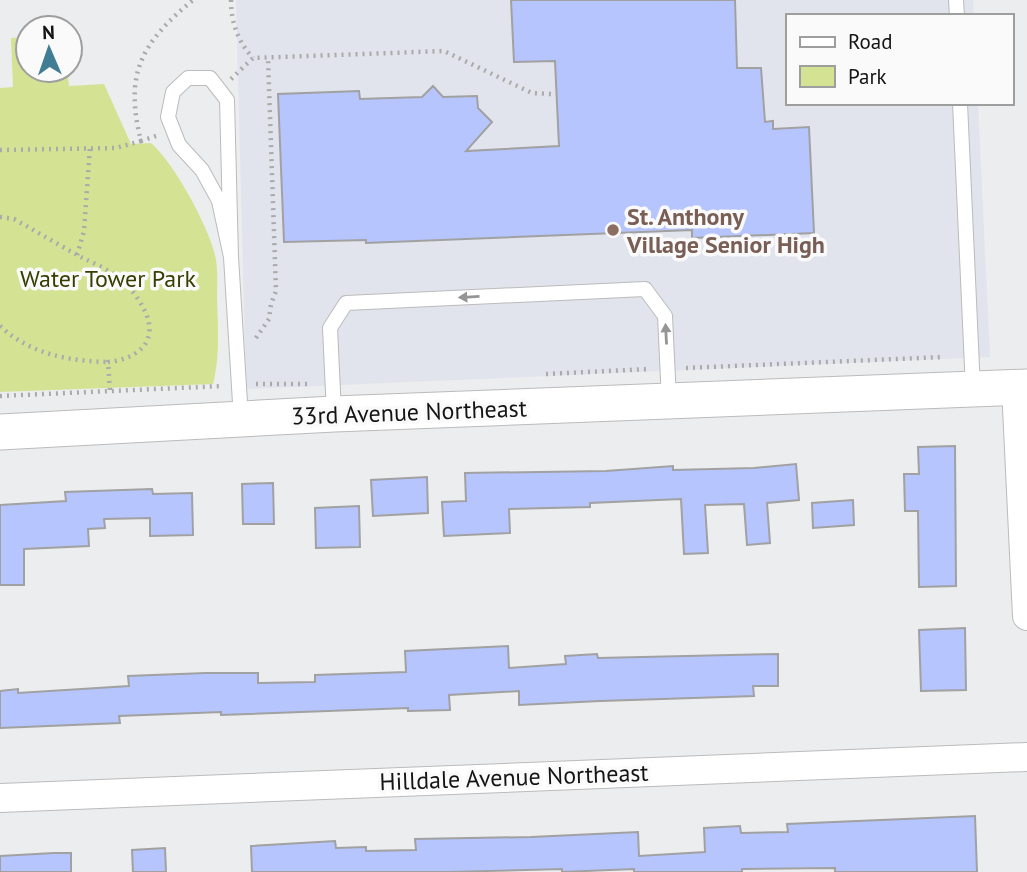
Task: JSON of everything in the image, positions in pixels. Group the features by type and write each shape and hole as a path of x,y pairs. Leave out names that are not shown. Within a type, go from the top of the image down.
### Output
{"street":[{"name":"33rd Avenue Northeast","path":"0,432 334,414 1022,387"},
{"path":"1022,387 1027,616"},
{"name":"Hilldale Avenue Northeast","path":"0,798 1027,757"}],"lane":[{"path":"231,257 219,201 202,170 179,145 168,117 173,92 188,78 210,78 228,100 231,257 241,420"},
{"path":"961,105 973,389"},
{"path":"334,414 330,328 346,303 645,289 665,316 669,402"}],"path":[{"path":"141,141 133,92 144,52 193,0"},
{"path":"231,0 231,13 241,45 253,58"},
{"path":"220,89 253,58 444,51 532,93 551,94"},
{"path":"253,343 269,319 276,291 268,58"},
{"path":"0,150 116,148 174,131"},
{"path":"77,254 84,231 90,147"},
{"path":"0,217 15,219 122,280 134,294 149,324 149,338 142,348 122,360 78,361 43,353 0,326"},
{"path":"108,362 110,392"},
{"path":"253,374 259,383"}],"shaded area":[{"name":"St. Anthony Village Senior High","path":"236,0 973,0 974,14 786,14 786,105 978,105 990,357 246,389"}],"green space":[{"name":"Water Tower Park","path":"11,38 14,38 14,84 104,84 131,144 151,143 170,166 190,198 207,232 217,265 218,342 213,384 0,392 0,88 13,87"}],"building":[{"path":"511,0 735,0 737,68 761,68 765,122 773,121 773,129 809,127 814,233 692,238 692,230 366,243 366,240 284,242 278,94 359,91 360,99 422,97 433,86 443,97 477,96 478,108 492,122 466,151 559,146 555,61 514,62"},
{"path":"955,446 956,586 919,587 918,511 905,511 904,474 919,474 918,447"},
{"path":"796,464 799,500 767,503 770,543 747,545 744,504 705,505 708,553 684,554 681,499 590,503 590,507 509,509 510,533 444,536 442,502 466,501 465,473 606,471 673,466 673,470 754,468"},
{"path":"427,477 428,513 373,516 371,480"},
{"path":"273,483 274,524 243,524 242,484"},
{"path":"152,489 153,494 192,493 193,535 150,536 150,518 104,519 105,528 88,529 89,546 24,549 24,585 0,585 0,505 66,501 65,492"},
{"path":"853,500 854,525 813,528 812,503"},
{"path":"359,506 360,547 316,548 315,508"},
{"path":"965,628 966,690 921,691 919,630"},
{"path":"508,646 509,668 566,664 565,656 597,654 598,658 778,654 778,686 753,686 754,696 519,705 519,691 449,695 450,710 408,711 408,708 119,716 120,723 0,728 0,691 18,689 18,693 129,686 128,676 206,673 258,673 258,683 315,682 315,675 406,672 405,651"},
{"path":"975,816 977,872 835,872 835,868 742,869 742,872 634,872 634,869 562,872 562,869 252,872 251,846 335,841 336,848 366,847 366,851 416,850 415,839 638,832 639,856 705,852 704,828 740,826 741,833 788,832 787,824"},
{"path":"165,848 166,872 133,872 132,850"},
{"path":"71,853 71,872 0,872 0,856"}],"place":[{"name":"St. Anthony Village Senior High","path":"613,230"}]}
